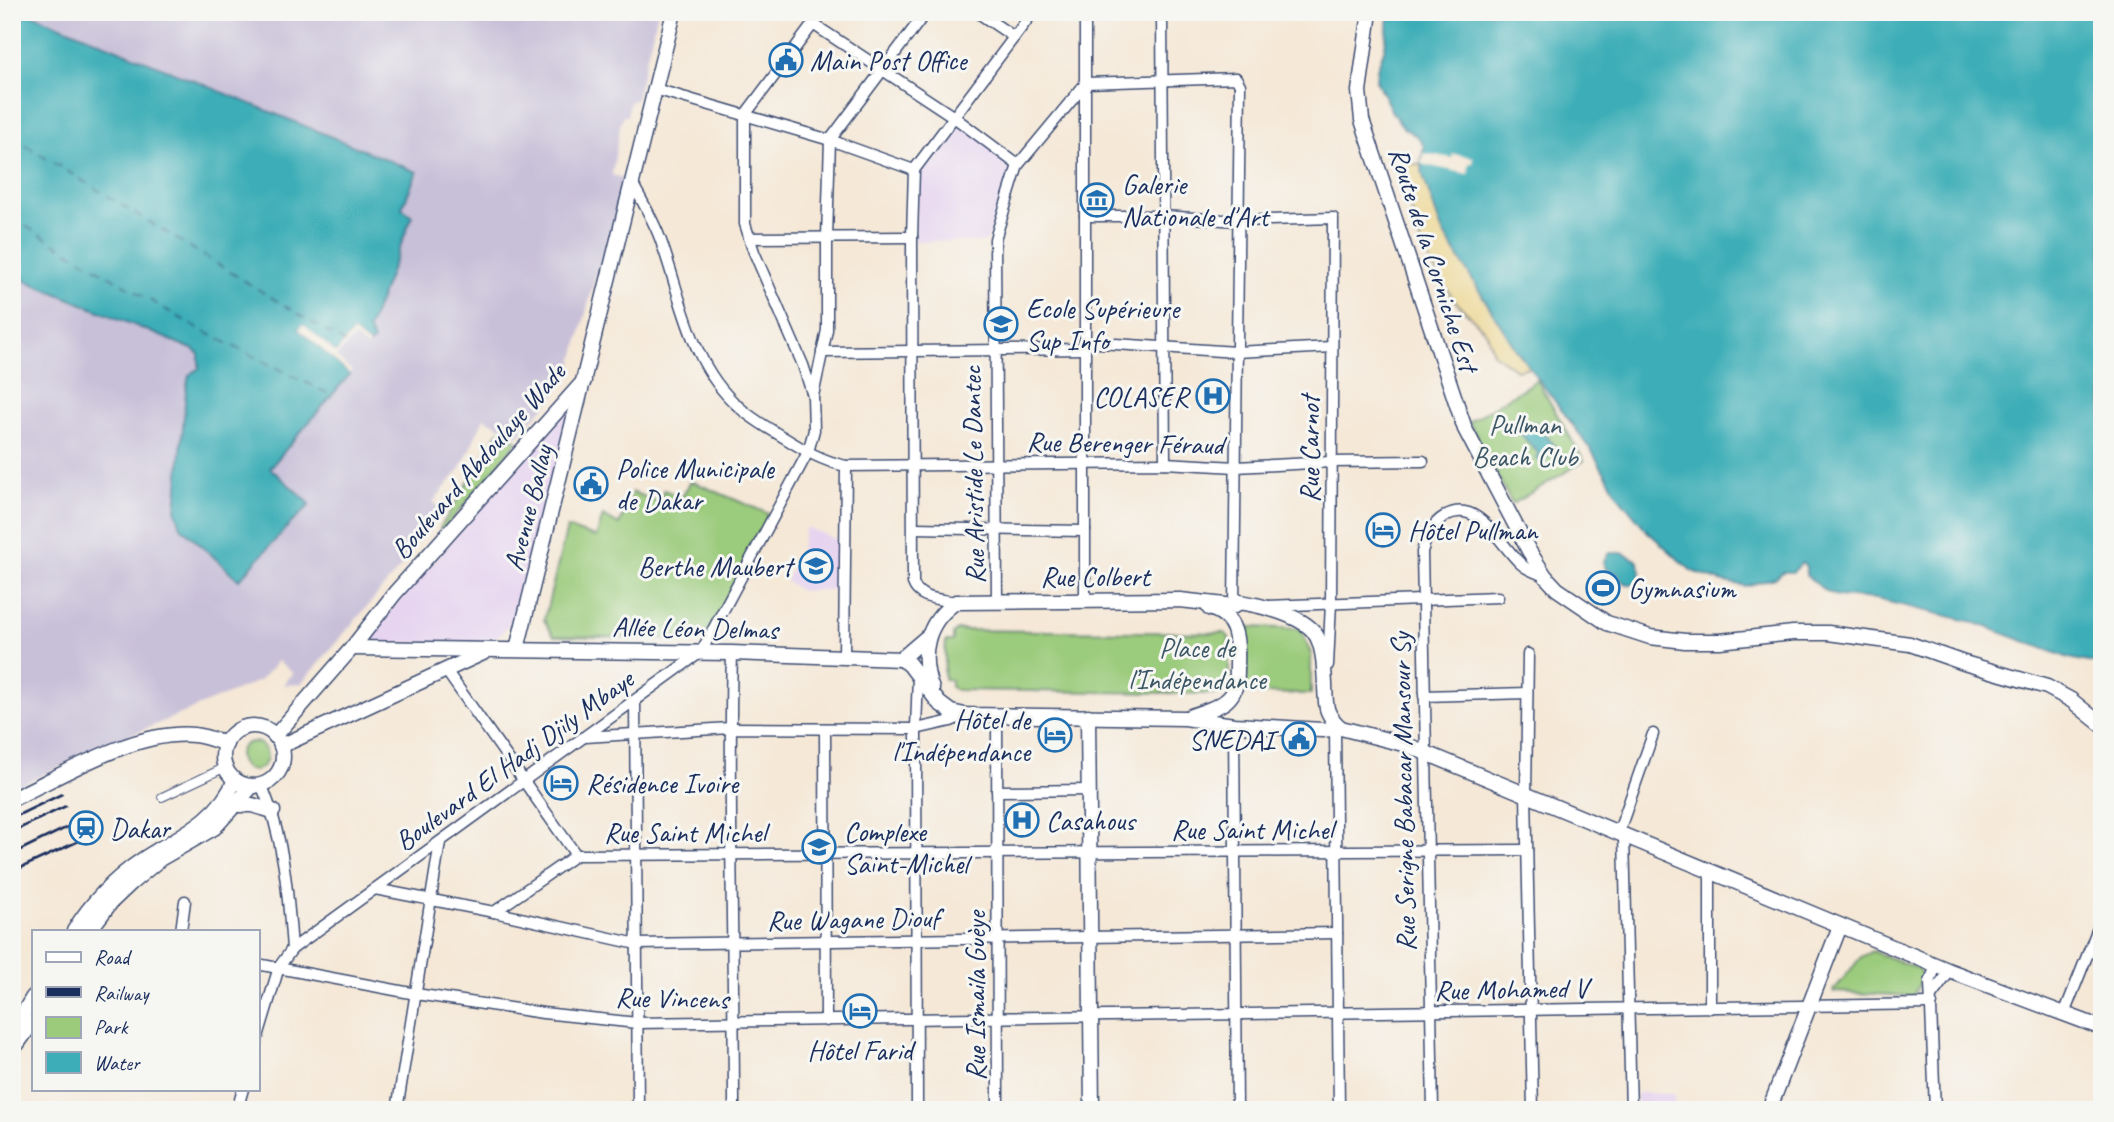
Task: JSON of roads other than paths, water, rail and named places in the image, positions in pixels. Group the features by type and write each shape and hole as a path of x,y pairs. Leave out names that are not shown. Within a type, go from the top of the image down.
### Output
{"street":[{"name":"Boulevard Abdoulaye Wade","path":"278,741 395,593 586,379 631,181 674,12"},
{"path":"745,116 822,12"},
{"path":"813,396 828,330 830,140 926,12"},
{"path":"977,12 1014,37"},
{"path":"956,602 922,596 917,592 914,583 914,170 1033,12"},
{"path":"1085,12 1085,600"},
{"path":"1162,12 1165,463"},
{"name":"Route de la Corniche Est","path":"1370,12 1359,91 1362,120 1465,429 1522,539 1545,576 1590,614 1628,632 1685,641 1720,641 1793,633 1828,633 1887,640 1933,651 1964,663 2047,687 2071,700 2102,725"},
{"path":"813,24 954,117 1018,165"},
{"path":"1086,83 1236,78 1240,84 1234,606"},
{"name":"Rue Aristide Le Dantec","path":"997,601 995,239 1018,165 1086,83"},
{"path":"655,89 830,140 914,170"},
{"name":"Boulevard El Hadj Djily Mbaye","path":"259,1033 279,967 292,949 702,652 808,453 814,430 813,396 745,224 745,116"},
{"name":"Rue Berenger Féraud","path":"631,181 661,240 692,338 703,362 719,386 754,420 827,462 846,466 1165,463 1236,467 1423,461"},
{"path":"1085,216 1163,216 1238,221"},
{"name":"Rue Carnot","path":"1238,221 1333,218 1331,603 1325,681"},
{"path":"749,238 912,237"},
{"path":"822,352 1085,346 1164,346 1236,352 1332,346"},
{"name":"Avenue Ballay","path":"517,649 586,379"},
{"path":"844,657 846,466"},
{"name":"Rue Serigne Babacar Mansour Sy","path":"1433,1110 1422,552 1426,538 1440,519 1457,512 1466,512 1483,521 1519,562 1545,576"},
{"path":"914,528 1085,531"},
{"path":"1261,606 1498,597"},
{"path":"1180,600 1222,613 1234,628 1238,644 1237,677 1229,698 1221,704 1185,718"},
{"name":"Rue Colbert","path":"956,602 1180,600 1234,606 1239,602 1261,606"},
{"path":"956,602 937,618 928,636 901,659 909,664 946,709 965,715 1185,718 1234,725 1338,728 1407,745 1950,971 2102,1028"},
{"path":"1261,606 1300,622 1314,632 1322,652 1325,705 1338,728 1336,851 1339,1110"},
{"path":"928,636 927,673 934,695"},
{"path":"352,648 488,651"},
{"name":"Allée Léon Delmas","path":"488,651 517,649 702,652 901,659"},
{"path":"278,741 488,651"},
{"path":"732,653 730,728 734,1110"},
{"path":"1528,654 1525,796 1533,1110"},
{"name":"Rue Saint Michel","path":"445,669 576,855 1527,850"},
{"path":"918,676 918,1110"},
{"path":"1424,696 1528,693"},
{"path":"635,701 638,1110"},
{"path":"585,737 730,728 916,729 965,715"},
{"name":"Rue Ismaila Guèye","path":"997,715 998,1110"},
{"path":"1088,716 1092,1110"},
{"path":"1234,725 1237,1110"},
{"path":"90,930 111,902 131,883 160,859 214,828 257,785 271,780 278,772 283,757 278,741 263,727 248,726 235,732 223,751 226,768 235,780 257,785 273,811 279,832 292,949"},
{"path":"825,729 826,1021"},
{"path":"1631,1110 1621,835 1653,734"},
{"path":"12,799 108,753 156,737 192,735 226,744"},
{"path":"162,797 226,768"},
{"path":"75,930 82,917 119,878 219,809 228,798 235,780"},
{"path":"997,791 1089,790"},
{"path":"236,805 259,806 273,811"},
{"path":"397,1110 440,842"},
{"path":"495,912 576,855"},
{"path":"1710,872 1710,1008"},
{"name":"Rue Wagane Diouf","path":"375,889 495,912 637,944 1337,933"},
{"path":"181,930 185,901"},
{"path":"2064,1014 2102,918"},
{"path":"1769,1110 1840,926"},
{"name":"Rue Vincens","path":"259,964 416,994 543,1013 637,1023 1091,1018"},
{"path":"1935,1110 1930,982 1936,965"},
{"path":"1932,1000 1950,971"},
{"path":"12,1032 32,1000"},
{"name":"Rue Mohamed V","path":"1091,1018 1808,1007 1932,1000"},
{"path":"12,1051 32,1023"},
{"path":"237,1110 243,1090"}],"water":[{"path":"12,12 27,12 417,172 402,208 412,216 368,330 374,341 369,345 353,332 336,353 303,325 299,329 350,374 270,468 309,503 309,506 239,580 181,527 176,511 186,391 189,375 199,368 199,354 12,275"},
{"path":"1392,12 2102,12 2102,665 2069,658 1973,622 1876,599 1837,596 1824,590 1806,575 1806,567 1802,563 1793,572 1783,572 1775,578 1746,586 1724,582 1692,571 1648,532 1619,497 1590,448 1515,348 1442,231 1423,176 1421,164 1424,146 1393,114 1376,80"},
{"path":"1535,422 1557,449 1541,463 1537,458 1540,455 1521,434"},
{"path":"1609,553 1622,553 1637,560 1641,571 1637,582 1630,585 1623,582 1617,573 1606,569 1603,562"}],"railway":[{"path":"12,818 62,794"},
{"path":"12,832 66,806"},
{"path":"12,854 74,824"},
{"path":"12,872 81,840"}],"place":[{"name":"Main Post Office","path":"786,60"},
{"name":"Galerie Nationale d'Art","path":"1097,200"},
{"name":"Ecole Supérieure Sup Info","path":"1001,324"},
{"name":"COLASER","path":"1213,396"},
{"name":"Police Municipale de Dakar","path":"591,484"},
{"name":"Hôtel Pullman","path":"1383,530"},
{"name":"Berthe Maubert","path":"816,566"},
{"name":"Gymnasium","path":"1603,588"},
{"name":"Hôtel de l'Indépendance","path":"1055,735"},
{"name":"SNEDAI","path":"1299,739"},
{"name":"Résidence Ivoire","path":"561,783"},
{"name":"Casahous","path":"1022,820"},
{"name":"Dakar","path":"86,828"},
{"name":"Complexe Saint-Michel","path":"819,847"},
{"name":"Hôtel Farid","path":"860,1011"}],"park label":[{"name":"Pullman Beach Club","path":"1525,440"},
{"name":"Place de l’Indépendance","path":"1197,663"}]}
